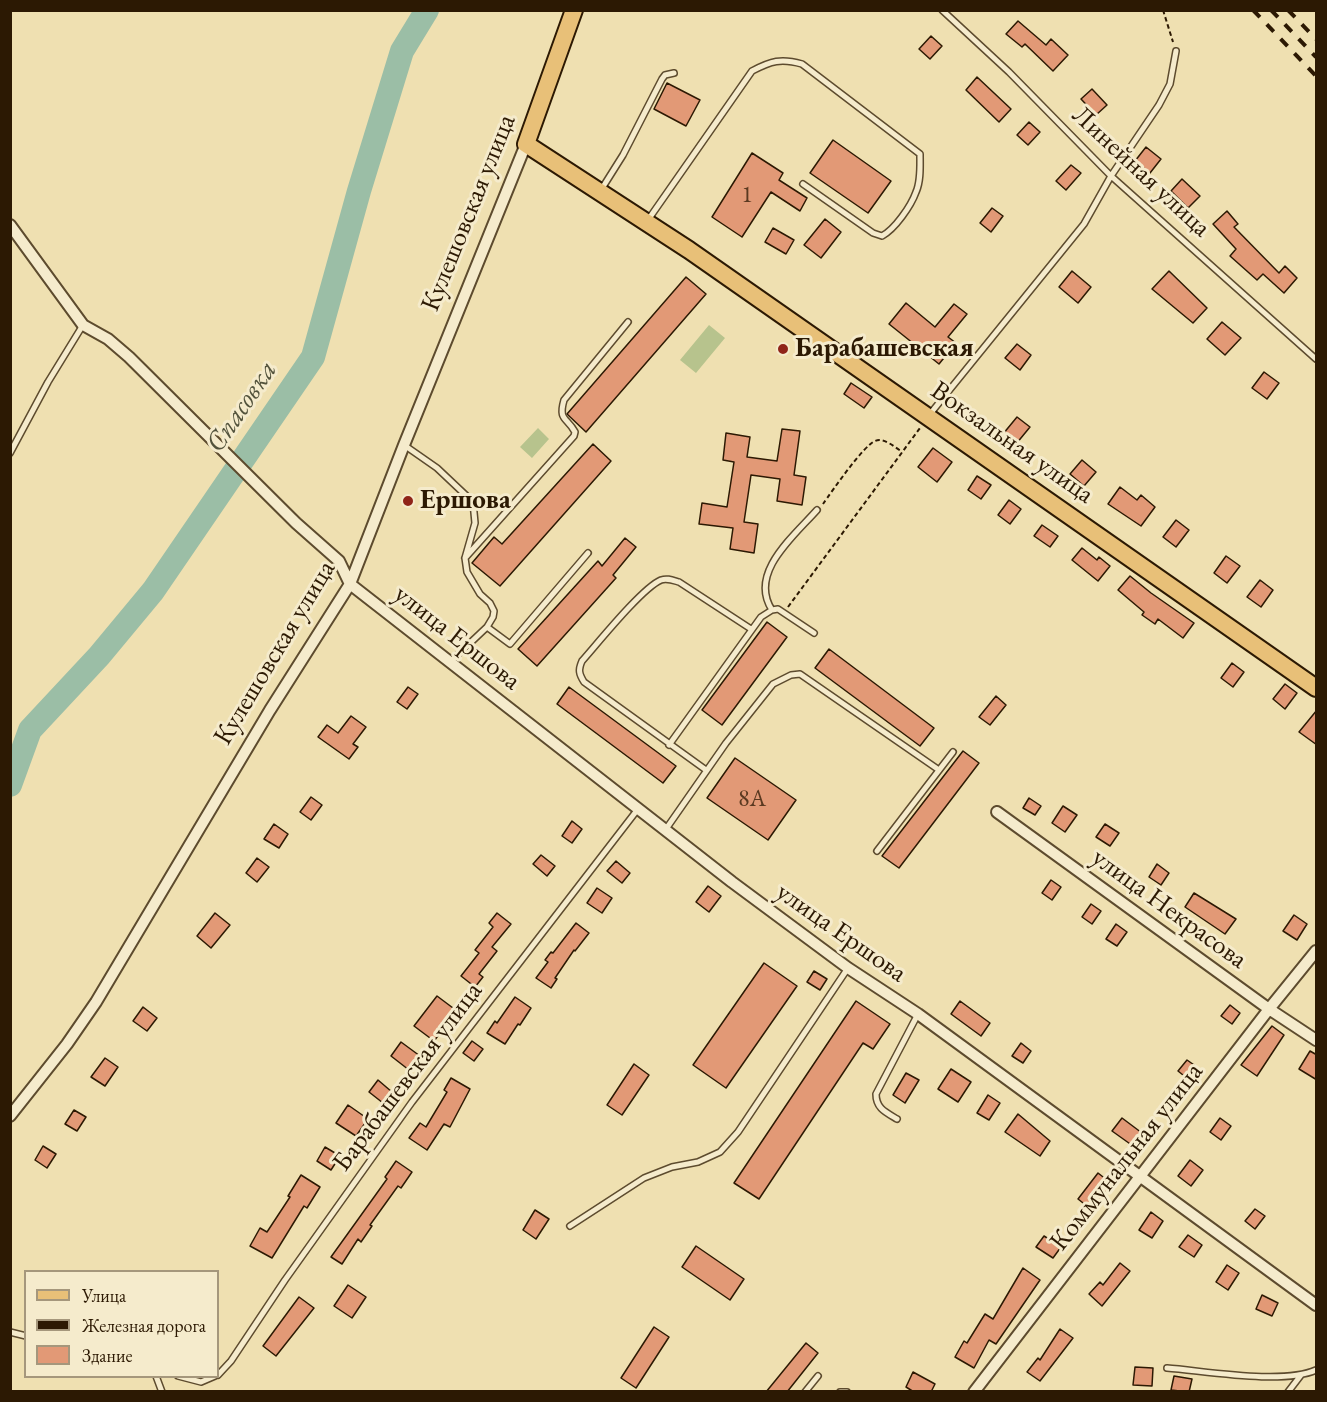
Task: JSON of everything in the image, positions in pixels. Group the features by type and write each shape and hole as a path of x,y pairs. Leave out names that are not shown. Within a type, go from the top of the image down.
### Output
{"main road":[{"name":"Кулешовская улица","path":"526,144 574,10"},
{"name":"Вокзальная улица","path":"526,144 647,221 1317,688"}],"street":[{"name":"Кулешовская улица","path":"10,1116 67,1044 96,1002 270,710 350,584 526,144"},
{"path":"10,225 83,325 108,339 176,402 296,523 339,561 350,584"},
{"name":"улица Ершова","path":"350,584 732,882 848,968 918,1014 1317,1305"},
{"name":"улица Некрасова","path":"997,812 1269,1009 1317,1040"},
{"name":"Коммунальная улица","path":"974,1392 1269,1009 1317,951"}],"lane":[{"name":"Линейная улица","path":"942,10 1009,72 1110,176 1317,359"},
{"path":"929,416 1084,224 1110,176 1159,105 1170,84 1176,51"},
{"path":"647,221 752,71 785,59 802,64 920,154 916,192 892,230 882,236 873,233 803,184"},
{"path":"600,191 623,155 662,79 665,75 674,72"},
{"path":"465,558 574,436 573,427 563,419 561,411 564,400 628,322"},
{"path":"10,453 48,382 83,325"},
{"path":"404,445 438,468 473,502 475,523 465,558 467,572 480,594 490,603 494,611 487,627 451,661"},
{"path":"772,610 767,603 764,591 769,570 781,550 817,510"},
{"path":"487,627 510,644 588,553"},
{"path":"706,770 584,682 579,675 579,668 582,661 640,597 659,581 667,578 679,582 751,629"},
{"path":"669,745 761,617 778,609 814,633"},
{"path":"666,829 706,770 773,684 791,675 800,674 939,770"},
{"path":"877,851 953,752"},
{"name":"Барабашевская улица","path":"219,1372 231,1361 285,1280 412,1102 638,809"},
{"path":"570,1226 644,1178 672,1167 698,1162 720,1152 738,1132 848,968"},
{"path":"897,1119 882,1110 876,1103 876,1094 918,1014"},
{"path":"1167,1368 1263,1376 1302,1375 1317,1370"},
{"path":"1287,1392 1302,1375"},
{"path":"805,1392 818,1376"},
{"path":"156,1378 162,1392"},
{"path":"183,1378 201,1382 210,1378"},
{"path":"199,1392 201,1382"},
{"path":"840,1392 847,1392"}],"path":[{"path":"1163,10 1176,51"},
{"path":"784,612 929,416"},
{"path":"817,510 866,448 876,440 884,440 902,452"}],"green space":[{"path":"709,325 725,338 696,373 680,360"},
{"path":"538,428 549,439 532,458 520,447"}],"building":[{"path":"1018,21 1046,45 1051,39 1068,55 1053,71 1025,44 1022,47 1006,34"},
{"path":"931,36 942,46 930,59 919,49"},
{"path":"977,77 1011,109 999,122 966,90"},
{"path":"667,83 700,100 686,126 654,109"},
{"path":"1092,89 1107,105 1096,115 1081,99"},
{"path":"1029,122 1040,132 1028,145 1017,135"},
{"path":"833,140 891,181 868,213 810,173"},
{"path":"1146,147 1161,159 1150,173 1135,161"},
{"path":"752,153 783,173 779,180 807,198 800,211 771,192 742,237 712,217"},
{"path":"1071,165 1081,173 1066,190 1056,181"},
{"path":"1182,179 1200,196 1188,208 1171,191"},
{"path":"992,208 1003,216 991,232 980,223"},
{"path":"1227,211 1238,224 1234,227 1279,273 1285,266 1297,278 1284,293 1263,274 1257,280 1230,256 1236,249 1213,224"},
{"path":"825,219 841,232 821,258 804,245"},
{"path":"773,228 794,240 786,254 765,242"},
{"path":"1072,271 1091,287 1078,303 1059,287"},
{"path":"1169,271 1207,308 1193,323 1152,289"},
{"path":"686,277 706,294 586,432 567,414"},
{"path":"906,303 935,327 954,304 967,314 948,337 956,343 939,364 889,324"},
{"path":"1222,322 1241,338 1225,355 1207,339"},
{"path":"1017,344 1031,355 1020,370 1005,358"},
{"path":"1264,372 1279,383 1267,399 1252,388"},
{"path":"851,383 872,397 864,408 844,394"},
{"path":"1017,417 1030,427 1016,444 1003,434"},
{"path":"782,429 800,431 794,475 806,477 802,505 777,501 780,479 751,475 744,522 758,524 754,553 730,549 733,528 699,524 702,503 727,507 734,462 723,460 726,433 750,437 747,457 777,461"},
{"path":"593,444 611,461 500,586 472,563 494,537 502,544"},
{"path":"933,448 952,462 937,482 918,467"},
{"path":"1082,460 1096,472 1084,486 1070,474"},
{"path":"977,476 991,485 981,499 968,490"},
{"path":"1120,487 1137,500 1141,495 1155,507 1141,526 1108,504"},
{"path":"1009,500 1021,509 1010,524 998,515"},
{"path":"1176,520 1189,530 1176,547 1163,537"},
{"path":"1042,525 1058,536 1050,547 1034,536"},
{"path":"625,538 636,547 613,575 616,578 537,666 518,649 598,561 602,566"},
{"path":"1082,548 1097,560 1099,557 1110,566 1098,581 1072,560"},
{"path":"1226,556 1240,566 1227,583 1214,573"},
{"path":"1130,576 1194,623 1183,638 1158,619 1155,624 1142,615 1144,612 1118,590"},
{"path":"1260,580 1273,590 1261,607 1247,597"},
{"path":"767,622 787,637 722,725 702,710"},
{"path":"829,649 934,728 920,746 815,668"},
{"path":"1232,663 1244,672 1233,687 1221,678"},
{"path":"1285,684 1297,693 1285,709 1273,699"},
{"path":"408,687 418,694 407,709 397,702"},
{"path":"569,687 676,766 663,783 557,704"},
{"path":"996,696 1006,705 990,725 979,717"},
{"path":"1317,710 1317,745 1299,732"},
{"path":"351,716 366,727 353,744 358,747 349,759 318,737 327,725 338,733"},
{"path":"963,751 979,763 899,868 882,856"},
{"path":"735,758 796,800 768,840 707,798"},
{"path":"311,797 322,805 311,820 300,812"},
{"path":"1029,798 1041,806 1035,815 1023,808"},
{"path":"1063,806 1077,815 1065,832 1052,823"},
{"path":"572,821 582,829 572,843 562,836"},
{"path":"274,824 288,834 279,848 264,839"},
{"path":"1105,824 1119,833 1110,846 1096,837"},
{"path":"541,855 555,866 547,876 533,864"},
{"path":"257,858 269,867 257,882 246,873"},
{"path":"616,861 630,873 622,883 607,871"},
{"path":"1157,864 1169,873 1161,885 1149,877"},
{"path":"1051,880 1061,887 1052,900 1042,893"},
{"path":"708,886 721,896 709,912 696,902"},
{"path":"597,888 612,898 602,913 587,903"},
{"path":"1194,893 1236,919 1225,934 1185,907"},
{"path":"1091,904 1101,911 1092,924 1082,917"},
{"path":"215,913 230,925 211,948 197,936"},
{"path":"497,913 511,924 492,947 497,951 479,974 483,977 475,987 461,976 479,953 475,950 493,927 489,923"},
{"path":"1294,915 1307,924 1297,940 1283,931"},
{"path":"576,923 589,933 574,950 551,988 536,978 548,962 545,960"},
{"path":"1116,924 1127,932 1117,946 1106,939"},
{"path":"764,963 797,986 726,1088 693,1065"},
{"path":"814,971 827,979 820,990 807,982"},
{"path":"437,996 457,1011 434,1041 414,1026"},
{"path":"515,997 531,1008 505,1044 487,1033"},
{"path":"856,1001 890,1024 873,1049 863,1043 759,1199 734,1183"},
{"path":"960,1001 990,1023 981,1036 951,1014"},
{"path":"1230,1005 1240,1013 1232,1024 1221,1016"},
{"path":"143,1007 157,1018 147,1031 133,1021"},
{"path":"1272,1026 1284,1035 1257,1076 1241,1065"},
{"path":"472,1041 483,1049 474,1061 463,1053"},
{"path":"401,1042 420,1056 409,1070 391,1056"},
{"path":"1021,1043 1031,1051 1023,1063 1012,1056"},
{"path":"1310,1051 1317,1055 1317,1080 1299,1069"},
{"path":"105,1058 118,1067 105,1086 91,1077"},
{"path":"1187,1060 1197,1067 1188,1079 1178,1071"},
{"path":"634,1064 649,1075 622,1115 607,1105"},
{"path":"951,1069 971,1082 958,1102 938,1089"},
{"path":"906,1073 919,1080 905,1103 893,1095"},
{"path":"451,1078 470,1089 450,1127 444,1124 427,1150 409,1138 420,1123 426,1127 447,1092 444,1090"},
{"path":"378,1080 392,1092 383,1103 369,1092"},
{"path":"988,1095 1000,1103 989,1120 977,1113"},
{"path":"348,1105 368,1119 356,1136 336,1123"},
{"path":"74,1110 86,1117 77,1131 65,1124"},
{"path":"1018,1114 1050,1141 1040,1156 1005,1132"},
{"path":"1122,1118 1142,1133 1133,1146 1112,1131"},
{"path":"1220,1118 1231,1126 1221,1140 1210,1132"},
{"path":"43,1146 56,1154 47,1168 35,1160"},
{"path":"325,1147 340,1156 331,1170 317,1161"},
{"path":"1190,1160 1203,1170 1191,1186 1178,1176"},
{"path":"396,1161 412,1172 401,1188 398,1186 370,1225 372,1226 361,1242 358,1239 342,1264 331,1257 387,1179 385,1177"},
{"path":"1098,1173 1112,1184 1092,1210 1078,1199"},
{"path":"301,1175 320,1187 307,1208 304,1206 272,1258 250,1246 260,1228 267,1232 290,1197 288,1196"},
{"path":"1255,1209 1265,1216 1255,1229 1245,1221"},
{"path":"535,1210 549,1219 536,1239 523,1230"},
{"path":"1151,1212 1163,1221 1152,1238 1139,1230"},
{"path":"1188,1235 1202,1245 1194,1257 1179,1247"},
{"path":"1044,1236 1061,1247 1053,1258 1036,1247"},
{"path":"696,1246 744,1279 730,1300 682,1267"},
{"path":"1120,1263 1130,1271 1102,1306 1089,1294 1100,1282 1103,1285"},
{"path":"1227,1265 1239,1273 1228,1290 1216,1282"},
{"path":"1023,1268 1040,1280 996,1344 989,1340 974,1368 955,1357 964,1341 967,1343 985,1314 993,1319"},
{"path":"348,1285 366,1297 352,1318 334,1306"},
{"path":"1262,1295 1278,1303 1272,1316 1256,1309"},
{"path":"299,1297 314,1308 276,1356 263,1346"},
{"path":"654,1327 669,1337 636,1388 621,1378"},
{"path":"1060,1329 1073,1338 1040,1381 1027,1372 1038,1358 1040,1360"},
{"path":"806,1343 818,1353 787,1392 766,1392"},
{"path":"1135,1367 1153,1368 1152,1386 1133,1385"},
{"path":"913,1372 935,1384 931,1392 914,1392 906,1387"},
{"path":"1174,1376 1192,1379 1189,1392 1171,1390"}],"waterway":[{"name":"Спасовка","path":"10,785 30,730 99,656 153,591 313,357 359,191 402,51 427,10"}],"railway":[{"path":"1253,10 1316,76"},
{"path":"1271,10 1316,57"},
{"path":"1288,10 1316,39"}],"place":[{"name":"Барабашевская","path":"783,349"},
{"name":"Ершова","path":"408,501"}]}
